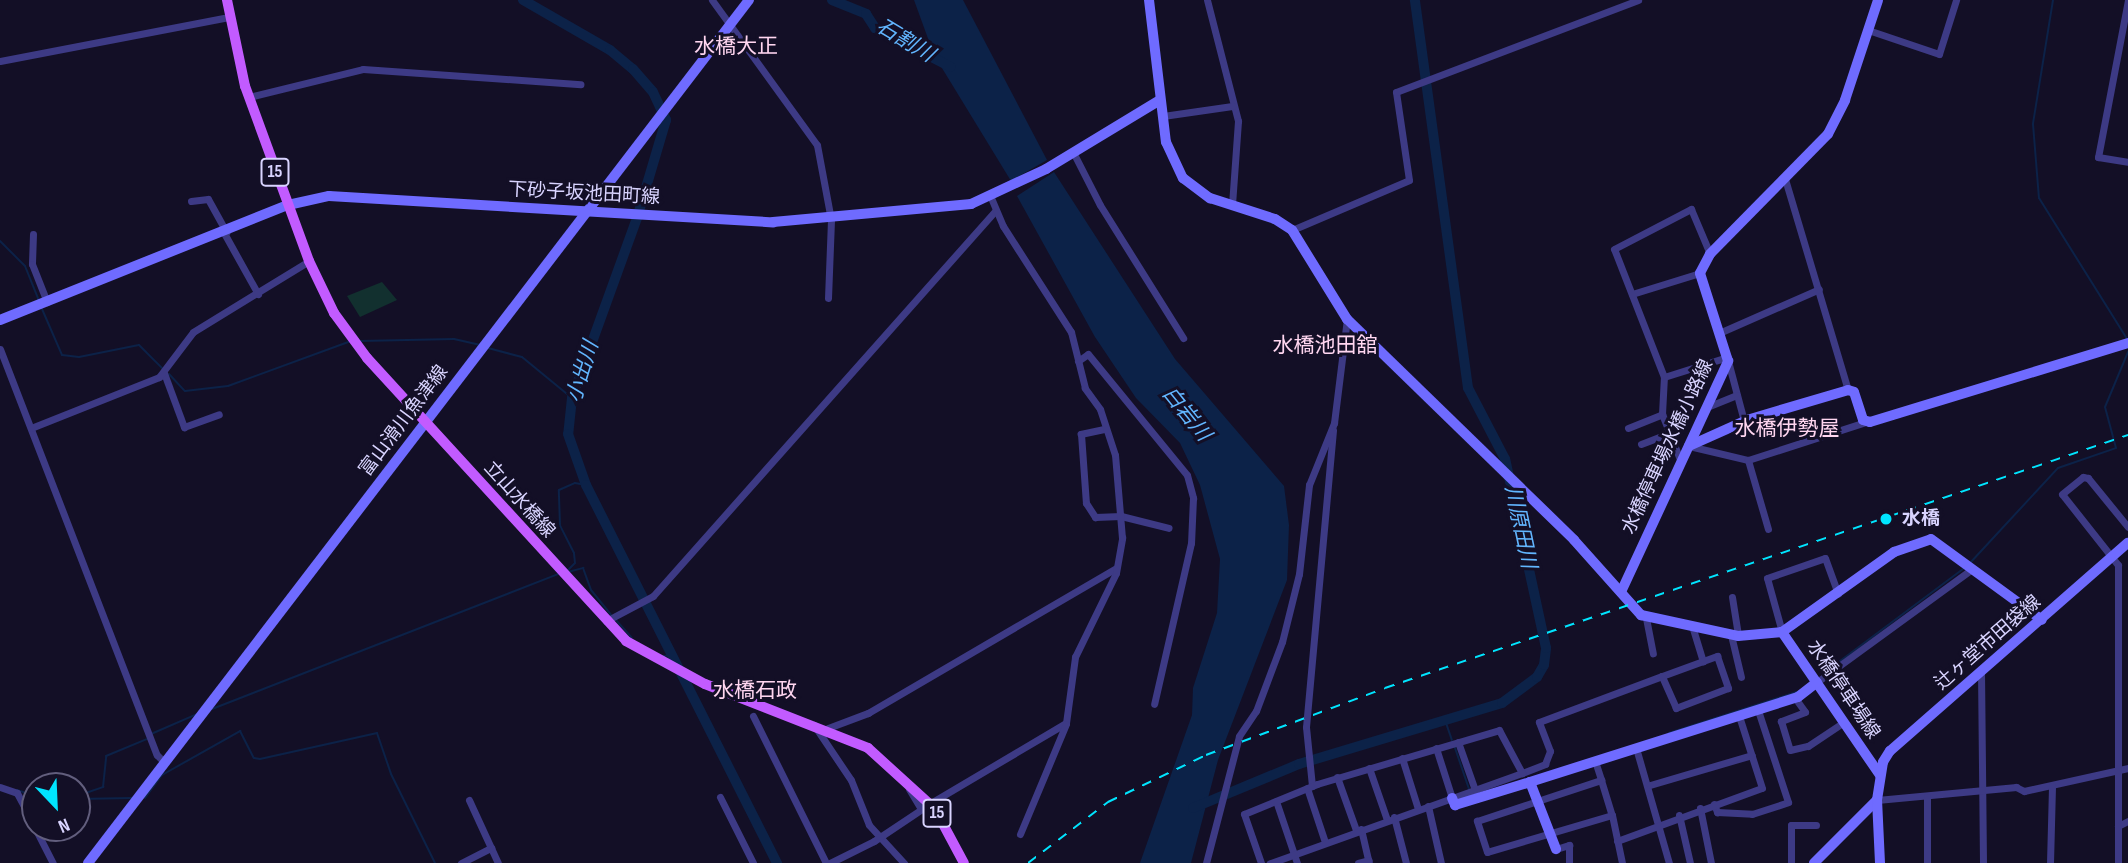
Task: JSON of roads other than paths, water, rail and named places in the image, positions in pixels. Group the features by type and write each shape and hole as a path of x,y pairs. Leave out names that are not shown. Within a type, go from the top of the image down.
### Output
{"main road":[{"name":"立山水橋線","path":"227,0 249,97 309,261 357,345 425,423 626,641 667,667 705,684 828,728 868,748 899,771 935,809 964,863"},
{"name":"富山滑川魚津線","path":"88,863 478,350 749,0"},
{"path":"1149,0 1166,142 1183,178 1210,198 1275,219 1292,230 1347,319 1574,540 1646,618 1734,636 1782,632"},
{"path":"1700,273 1710,254 1786,179 1837,118 1878,0"},
{"name":"下砂子坂池田町線","path":"0,320 225,233 288,205 329,197 639,215 831,220 993,198 1160,100"},
{"name":"水橋停車場水橋小路線","path":"1621,592 1728,359 1700,273"},
{"path":"1689,446 1744,421 1848,390 1854,392 1866,422 2128,343"},
{"name":"水橋停車場線","path":"1880,775 1782,632 1838,595 1894,552 1931,539 1972,569"},
{"name":"辻ヶ堂市田袋線","path":"1880,775 1883,762 1900,741 2113,559 2128,543"},
{"path":"1972,569 2042,620"},
{"path":"1452,798 1455,806 1758,710 1795,698 1817,682"},
{"path":"1880,775 1877,800 1880,863"},
{"path":"1530,782 1556,849"},
{"path":"1814,863 1877,800"}],"street":[{"path":"712,0 732,24 817,145 831,220 828,298"},
{"path":"1207,0 1238,121 1232,204"},
{"path":"1292,230 1409,180 1396,92 1638,0"},
{"path":"1868,30 1939,54 1956,0"},
{"path":"2128,1 2098,157 2128,162"},
{"path":"0,61 229,18"},
{"path":"249,97 363,69 580,84"},
{"path":"1163,116 1232,106"},
{"path":"1072,153 1100,205 1183,338"},
{"path":"1786,179 1848,390"},
{"path":"993,198 996,210 1072,332 1078,361 1115,455 1121,516 1116,568 1075,657 1066,723 1020,834"},
{"path":"191,201 208,199 258,294"},
{"path":"1681,462 1662,414 1664,377 1614,249 1691,209 1710,254"},
{"path":"606,621 653,596 996,210"},
{"path":"33,234 32,264 47,302"},
{"path":"31,428 164,373 193,332 309,261"},
{"path":"1632,294 1700,273"},
{"path":"1719,333 1819,289"},
{"path":"1325,842 1309,787 1306,727 1334,423 1347,319"},
{"path":"0,349 157,755 165,762"},
{"path":"1078,361 1088,354 1179,464 1193,498 1191,544 1154,704"},
{"path":"1664,377 1728,359 1744,421"},
{"path":"164,373 184,426 219,414"},
{"path":"1706,408 1737,395"},
{"path":"1628,428 1662,414"},
{"path":"1689,446 1748,460 1866,422"},
{"path":"1206,863 1239,736 1256,711 1282,642 1299,574 1309,485 1334,423"},
{"path":"1104,429 1081,434 1086,503 1095,517 1121,516 1169,528"},
{"path":"1641,444 1670,433"},
{"path":"1748,460 1768,529"},
{"path":"2118,863 2118,565 2062,494 2082,477 2088,478 2128,527"},
{"path":"1782,632 1767,578 1825,558 1838,595"},
{"path":"828,728 868,713 1116,568"},
{"path":"1817,682 1972,569"},
{"path":"1732,597 1734,636 1741,677"},
{"path":"1646,618 1653,653"},
{"path":"1693,629 1703,661"},
{"path":"1270,863 1294,852 1545,764 1550,751 1539,722 1662,676 1717,656 1728,688 1676,708 1662,676"},
{"path":"1981,671 1983,863"},
{"path":"1795,698 1805,712 1781,722 1790,750 1808,746 1844,722"},
{"path":"2119,700 2128,700"},
{"path":"1714,804 1717,812 1752,814 1788,802 1758,710"},
{"path":"753,716 828,863 878,838 923,808 899,771"},
{"path":"1617,841 1646,832 1660,822 1679,815 1762,788 1739,716"},
{"path":"934,801 1066,723"},
{"path":"814,724 851,780 878,838 904,863"},
{"path":"1261,863 1244,814 1309,787 1499,730 1522,773"},
{"path":"1458,742 1475,790"},
{"path":"1436,748 1452,798"},
{"path":"1636,748 1650,785 1668,863"},
{"path":"1650,785 1752,755"},
{"path":"1402,758 1418,809"},
{"path":"1595,761 1612,815 1622,863"},
{"path":"1369,768 1406,863"},
{"path":"1877,800 2052,786 2128,768"},
{"path":"1338,778 1369,862 1358,863"},
{"path":"1601,780 1477,821 1487,852 1612,815"},
{"path":"2050,863 2052,786"},
{"path":"0,787 17,793 21,801"},
{"path":"720,797 752,863"},
{"path":"1927,797 1927,863"},
{"path":"469,800 498,863"},
{"path":"1276,801 1297,863"},
{"path":"1427,806 1441,863"},
{"path":"1700,808 1711,863"},
{"path":"1679,815 1690,863"},
{"path":"2118,826 2128,821"},
{"path":"1791,863 1791,825 1816,825"},
{"path":"42,842 53,863"},
{"path":"1556,849 1569,845 1569,863"},
{"path":"461,863 491,848"}],"water":[{"path":"914,0 963,0 1047,160 1011,181 934,55"},
{"name":"白岩川","path":"1054,172 1175,359 1284,486 1289,525 1287,580 1218,760 1191,863 1140,863 1192,715 1193,688 1217,613 1220,559 1200,485 1180,443 1136,398 1095,337 1017,196"}],"waterway":[{"name":"小出川","path":"523,0 610,50 633,69 653,92 666,120 637,218 572,398 568,434 586,485 777,863"},
{"name":"石割川","path":"832,0 866,14 875,28 951,67"},
{"name":"川原田川","path":"1193,808 1299,764 1502,703 1537,677 1544,665 1546,648 1505,459 1468,388 1415,0"},
{"path":"2053,0 2033,124 2039,198 2127,339"},
{"path":"0,241 25,266 39,300"},
{"path":"42,309 62,355 79,357 139,345 162,368"},
{"path":"360,341 454,339 479,345"},
{"path":"169,374 185,391 228,386 351,341"},
{"path":"488,348 522,357 572,398"},
{"path":"1970,563 2058,468 2116,448 2105,407 2128,352"},
{"path":"567,571 575,563 574,553 560,525 559,490 575,483 586,485"},
{"path":"568,572 583,568 591,590 611,615"},
{"path":"1836,664 1963,569"},
{"path":"212,709 559,574"},
{"path":"615,619 632,638"},
{"path":"664,656 671,655"},
{"path":"1669,733 1797,692"},
{"path":"151,734 197,714"},
{"path":"1445,720 1452,740"},
{"path":"145,798 162,775 240,731 254,758 260,759 377,733 391,774 435,863"},
{"path":"91,791 103,787 106,756 147,739"},
{"path":"1454,745 1469,789"},
{"path":"17,790 21,791"},
{"path":"91,799 132,798"}],"railway":[{"path":"1028,863 1108,802 1206,755 1385,688 2128,435"}],"place":[{"name":"水橋","path":"1886,519"}],"district":[{"name":"水橋大正","path":"736,47"},
{"name":"水橋池田舘","path":"1325,346"},
{"name":"水橋伊勢屋","path":"1787,429"},
{"name":"水橋石政","path":"755,691"}]}
